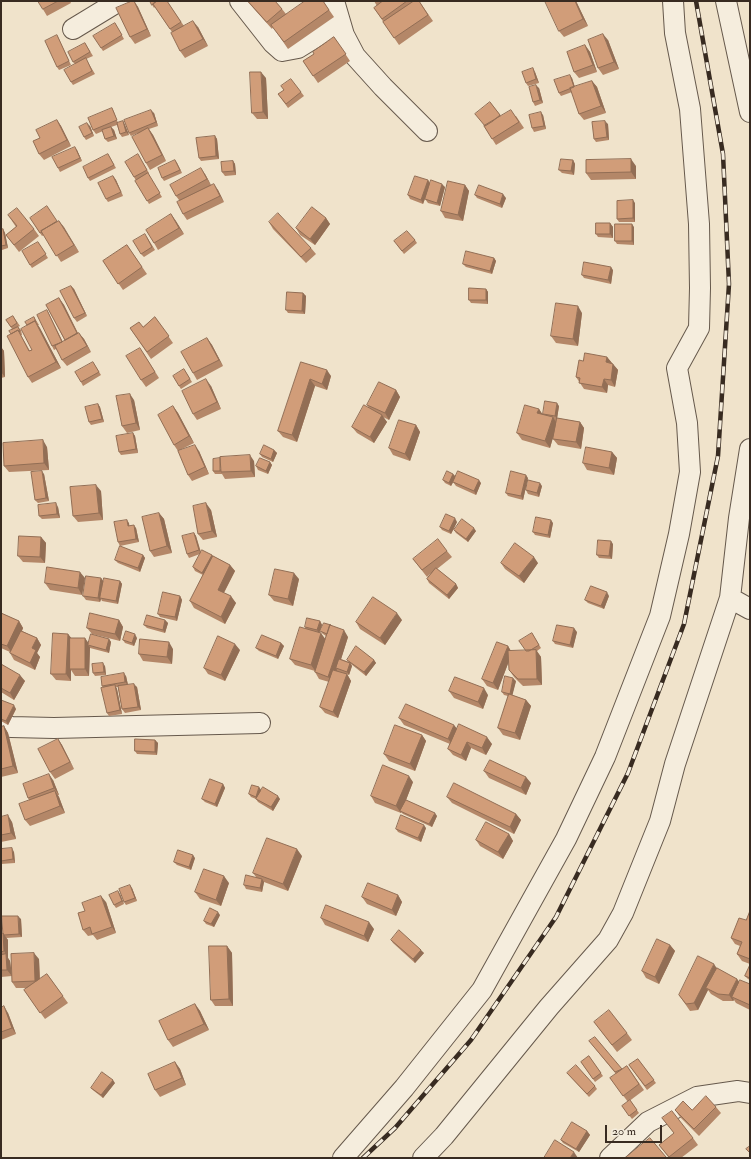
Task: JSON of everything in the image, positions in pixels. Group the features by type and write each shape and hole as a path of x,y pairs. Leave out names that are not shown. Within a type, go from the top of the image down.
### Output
{"street":[{"path":"73,29 119,1"},
{"path":"240,1 273,43 282,51 298,48 340,22"},
{"path":"334,1 344,35 355,56 383,87 427,131"},
{"path":"343,1158 404,1088 482,990 566,839 605,757 660,616 679,534 690,472 687,423 677,368 699,328 700,288 699,224 690,108 675,33 672,1"},
{"path":"726,1 750,112"},
{"path":"423,1158 444,1136 549,1008 608,940 623,913 660,821 675,764 730,598 739,518 750,449"},
{"path":"730,598 750,609"},
{"path":"1,723 11,727 54,728 260,723"},
{"path":"610,1158 648,1122 697,1097 738,1091 750,1093"}],"building":[{"path":"38,1 58,1 43,9"},
{"path":"134,1 147,29 130,37 116,8"},
{"path":"150,1 157,1 152,5"},
{"path":"157,1 167,1 181,22 170,29 153,4"},
{"path":"248,1 275,1 282,9 267,22"},
{"path":"305,1 323,1 329,10 284,42 271,25"},
{"path":"383,1 407,1 382,19 374,8"},
{"path":"414,1 419,1 428,15 394,38 383,22"},
{"path":"545,1 575,1 583,19 559,31"},
{"path":"193,21 203,39 180,51 171,33"},
{"path":"115,23 122,35 101,48 93,36"},
{"path":"603,34 614,62 598,68 588,40"},
{"path":"57,35 69,61 57,67 45,41"},
{"path":"334,37 346,54 313,76 303,61"},
{"path":"85,43 90,52 73,62 68,52"},
{"path":"585,45 593,65 574,72 567,52"},
{"path":"86,58 92,71 71,82 64,70"},
{"path":"533,68 536,79 526,83 522,72"},
{"path":"250,72 261,72 263,112 252,113"},
{"path":"570,75 574,87 559,93 554,80"},
{"path":"291,79 301,92 286,104 278,94 284,90 281,86"},
{"path":"592,81 601,106 579,114 570,88"},
{"path":"536,85 540,100 533,102 529,87"},
{"path":"490,102 500,115 485,126 475,114"},
{"path":"112,108 117,120 93,130 88,118"},
{"path":"151,110 156,122 129,133 124,120"},
{"path":"511,110 519,122 492,139 484,126"},
{"path":"541,112 544,126 532,128 529,115"},
{"path":"57,120 67,140 39,154 33,141 40,138 36,130"},
{"path":"123,121 126,132 120,134 117,123"},
{"path":"605,121 607,137 594,139 592,122"},
{"path":"87,123 92,133 84,137 79,127"},
{"path":"111,127 114,136 105,139 102,130"},
{"path":"148,128 162,155 146,163 132,137"},
{"path":"215,136 216,156 199,158 196,138"},
{"path":"75,147 80,158 58,168 52,157"},
{"path":"108,154 114,165 88,178 83,167"},
{"path":"138,154 147,170 134,177 125,162"},
{"path":"561,159 573,160 571,171 559,170"},
{"path":"631,159 631,172 586,173 586,160"},
{"path":"175,160 180,170 162,178 158,168"},
{"path":"233,161 234,171 222,172 221,162"},
{"path":"201,168 207,179 176,196 170,185"},
{"path":"148,173 160,193 147,201 135,181"},
{"path":"113,176 121,192 106,199 98,183"},
{"path":"415,176 428,180 421,200 408,195"},
{"path":"431,180 442,184 437,203 425,199"},
{"path":"448,181 465,185 458,215 441,211"},
{"path":"214,184 220,196 183,214 177,202"},
{"path":"479,185 503,194 500,204 475,195"},
{"path":"633,200 633,218 617,219 617,201"},
{"path":"47,206 57,221 40,233 30,218"},
{"path":"312,207 326,218 310,239 296,228"},
{"path":"17,208 34,229 14,245 6,235 17,226 8,215"},
{"path":"278,213 311,248 301,257 269,222"},
{"path":"171,214 179,228 154,243 146,230"},
{"path":"59,221 74,245 56,256 41,231"},
{"path":"596,223 610,223 610,234 596,234"},
{"path":"615,224 632,224 632,241 615,241"},
{"path":"3,229 6,245 1,246 1,230"},
{"path":"407,231 415,240 402,251 394,241"},
{"path":"145,234 152,247 141,254 133,241"},
{"path":"38,242 46,254 30,265 22,251"},
{"path":"127,245 142,267 118,284 103,261"},
{"path":"466,251 494,258 490,271 463,264"},
{"path":"584,262 611,267 608,280 582,275"},
{"path":"71,286 85,313 74,318 60,291"},
{"path":"469,288 486,289 486,300 469,300"},
{"path":"287,292 303,293 302,311 286,310"},
{"path":"59,298 77,333 65,340 46,305"},
{"path":"556,303 578,306 573,339 551,336"},
{"path":"47,310 62,342 52,346 37,315"},
{"path":"13,316 17,323 11,327 6,320"},
{"path":"34,317 36,322 35,321 27,325 25,322"},
{"path":"155,317 169,336 147,352 130,328 139,322 143,327"},
{"path":"35,321 56,362 28,377 7,336 18,330 29,351 32,350 21,329"},
{"path":"18,327 19,332 18,330 11,334 9,331"},
{"path":"79,333 87,346 62,360 55,346"},
{"path":"207,338 219,360 193,373 181,352"},
{"path":"140,348 155,372 141,380 126,356"},
{"path":"585,353 607,357 606,362 613,364 611,380 604,379 602,387 579,383 580,378 576,377 579,360 583,361"},
{"path":"93,362 99,372 81,382 75,372"},
{"path":"301,362 327,370 322,384 310,379 292,435 278,431"},
{"path":"184,369 190,379 179,386 173,376"},
{"path":"206,379 217,402 193,414 182,391"},
{"path":"379,382 396,390 385,413 367,405"},
{"path":"130,394 136,423 122,426 116,396"},
{"path":"545,401 557,403 555,416 543,414"},
{"path":"98,404 102,419 89,422 85,407"},
{"path":"364,405 382,415 370,437 352,427"},
{"path":"525,405 539,409 537,413 553,417 545,441 517,433"},
{"path":"173,406 189,436 174,445 158,415"},
{"path":"557,418 580,422 576,442 553,439"},
{"path":"399,420 416,425 405,454 389,448"},
{"path":"133,433 136,449 119,452 116,436"},
{"path":"43,440 44,463 4,466 3,443"},
{"path":"195,445 205,467 188,475 178,451"},
{"path":"264,445 274,450 271,459 260,454"},
{"path":"586,447 612,452 609,468 583,463"},
{"path":"250,455 251,471 221,472 220,457"},
{"path":"220,458 220,471 213,471 213,459"},
{"path":"260,458 270,462 266,471 256,466"},
{"path":"42,471 46,498 35,500 31,472"},
{"path":"447,471 453,474 449,483 443,480"},
{"path":"458,471 479,480 474,491 453,482"},
{"path":"511,471 526,475 521,496 506,493"},
{"path":"528,480 540,483 537,493 526,490"},
{"path":"96,485 99,513 73,516 70,487"},
{"path":"56,503 57,514 39,516 38,505"},
{"path":"206,503 212,531 198,534 193,506"},
{"path":"159,513 167,546 150,551 142,517"},
{"path":"446,514 455,518 449,531 440,527"},
{"path":"536,517 551,520 548,535 533,532"},
{"path":"462,519 474,528 466,539 454,530"},
{"path":"127,520 128,526 134,525 136,539 118,542 114,522"},
{"path":"194,533 199,550 187,554 182,536"},
{"path":"19,536 41,537 40,557 18,556"},
{"path":"438,539 447,551 422,570 413,559"},
{"path":"598,540 611,541 609,556 597,555"},
{"path":"515,543 534,557 519,576 501,563"},
{"path":"120,546 143,555 138,568 115,560"},
{"path":"202,550 212,555 202,573 193,567"},
{"path":"213,556 230,565 218,590 231,596 221,617 190,601"},
{"path":"47,567 80,572 78,588 45,583"},
{"path":"436,568 456,584 447,595 427,579"},
{"path":"275,569 294,573 288,599 269,595"},
{"path":"86,576 101,578 98,598 83,596"},
{"path":"104,578 120,581 116,601 100,598"},
{"path":"591,586 607,592 601,606 585,600"},
{"path":"163,592 180,596 175,617 158,614"},
{"path":"373,597 397,613 380,638 356,622"},
{"path":"1,613 19,621 7,646 1,644"},
{"path":"90,613 119,620 115,634 87,628"},
{"path":"147,615 165,620 163,630 144,625"},
{"path":"307,618 320,621 317,630 305,627"},
{"path":"324,623 331,625 327,634 320,631"},
{"path":"330,625 344,630 328,677 315,672"},
{"path":"557,625 574,628 570,645 553,641"},
{"path":"300,627 321,633 311,665 290,659"},
{"path":"21,631 37,638 32,648 36,650 30,663 10,653"},
{"path":"126,631 135,634 132,643 123,640"},
{"path":"53,633 68,634 66,674 51,674"},
{"path":"532,633 539,645 529,651 526,651 519,641"},
{"path":"91,634 109,639 106,650 88,645"},
{"path":"262,635 281,643 276,656 256,648"},
{"path":"218,636 235,644 221,675 204,668"},
{"path":"70,638 85,638 85,669 70,669"},
{"path":"140,639 169,642 167,657 139,654"},
{"path":"497,642 508,646 493,683 482,679"},
{"path":"356,646 374,660 364,672 347,660"},
{"path":"536,650 537,679 518,679 509,670 508,651"},
{"path":"339,659 350,663 347,672 336,668"},
{"path":"103,663 104,672 93,673 92,664"},
{"path":"1,664 20,675 10,693 1,688"},
{"path":"333,670 347,674 333,712 320,707"},
{"path":"124,673 125,682 102,686 101,677"},
{"path":"505,676 513,678 510,694 502,692"},
{"path":"455,677 484,688 478,702 449,691"},
{"path":"134,684 138,707 122,709 118,686"},
{"path":"115,685 120,710 107,713 101,688"},
{"path":"509,694 526,700 515,733 498,728"},
{"path":"1,700 14,705 6,721 1,719"},
{"path":"406,704 454,725 448,739 399,718"},
{"path":"459,724 487,737 482,748 467,742 461,755 448,749"},
{"path":"395,725 422,735 410,764 384,754"},
{"path":"4,726 13,766 1,769 1,727"},
{"path":"58,739 70,762 50,772 38,749"},
{"path":"135,739 155,740 155,752 135,751"},
{"path":"490,760 526,777 521,788 484,771"},
{"path":"383,765 409,776 396,806 371,796"},
{"path":"49,774 54,788 28,798 23,784"},
{"path":"210,779 223,784 215,804 202,799"},
{"path":"454,783 516,814 510,827 447,797"},
{"path":"252,785 259,787 256,797 249,794"},
{"path":"263,787 278,796 271,807 256,799"},
{"path":"55,791 60,806 25,820 19,804"},
{"path":"406,800 435,813 429,824 400,811"},
{"path":"8,815 11,833 1,835 1,817"},
{"path":"401,815 424,825 418,838 396,829"},
{"path":"486,822 509,834 498,852 476,840"},
{"path":"267,838 297,849 283,884 253,873"},
{"path":"12,848 13,859 1,861 1,849"},
{"path":"178,850 193,855 189,867 174,862"},
{"path":"204,869 224,876 216,900 195,892"},
{"path":"246,875 262,879 260,888 244,885"},
{"path":"368,883 398,895 392,910 362,897"},
{"path":"130,885 135,898 124,902 119,889"},
{"path":"118,891 122,901 114,905 109,895"},
{"path":"101,896 112,927 92,934 90,927 83,930 78,913 85,911 82,903"},
{"path":"326,905 369,922 364,936 321,918"},
{"path":"210,908 218,912 211,924 204,921"},
{"path":"750,911 750,959 737,954 742,942 731,938 739,918 746,920"},
{"path":"2,916 18,916 19,934 4,935"},
{"path":"399,930 421,950 413,959 391,940"},
{"path":"1,933 3,933 4,951 1,952"},
{"path":"657,939 670,945 655,977 642,971"},
{"path":"209,946 227,946 229,999 211,1000"},
{"path":"34,953 35,981 12,982 11,954"},
{"path":"6,954 7,970 1,970 1,955"},
{"path":"698,956 714,964 694,1003 686,1004 679,995"},
{"path":"750,965 750,978 745,976"},
{"path":"717,968 737,979 729,995 718,994 706,988"},
{"path":"47,974 63,996 40,1013 24,990"},
{"path":"740,980 750,984 750,1005 732,997"},
{"path":"195,1004 204,1024 168,1040 159,1021"},
{"path":"4,1006 12,1028 1,1032 1,1008"},
{"path":"609,1010 627,1033 612,1045 594,1022"},
{"path":"595,1037 622,1069 615,1072 589,1041"},
{"path":"589,1056 601,1073 593,1079 581,1062"},
{"path":"638,1059 654,1080 645,1086 629,1065"},
{"path":"175,1062 182,1078 155,1090 148,1074"},
{"path":"576,1065 595,1086 587,1094 567,1073"},
{"path":"627,1066 639,1084 623,1096 610,1078"},
{"path":"102,1072 113,1080 101,1095 91,1088"},
{"path":"706,1096 716,1107 694,1129 675,1110 683,1101 692,1110"},
{"path":"630,1100 637,1110 629,1116 622,1106"},
{"path":"672,1111 693,1138 669,1157 659,1145 674,1133 662,1118"},
{"path":"572,1122 587,1131 576,1149 561,1140"},
{"path":"650,1138 666,1157 665,1158 625,1158"},
{"path":"555,1140 574,1152 570,1158 544,1158"},
{"path":"750,1146 750,1153 746,1149"}],"railway":[{"path":"363,1158 395,1128 471,1040 556,917 628,773 684,624 718,456 729,284 723,154 696,1"}]}
